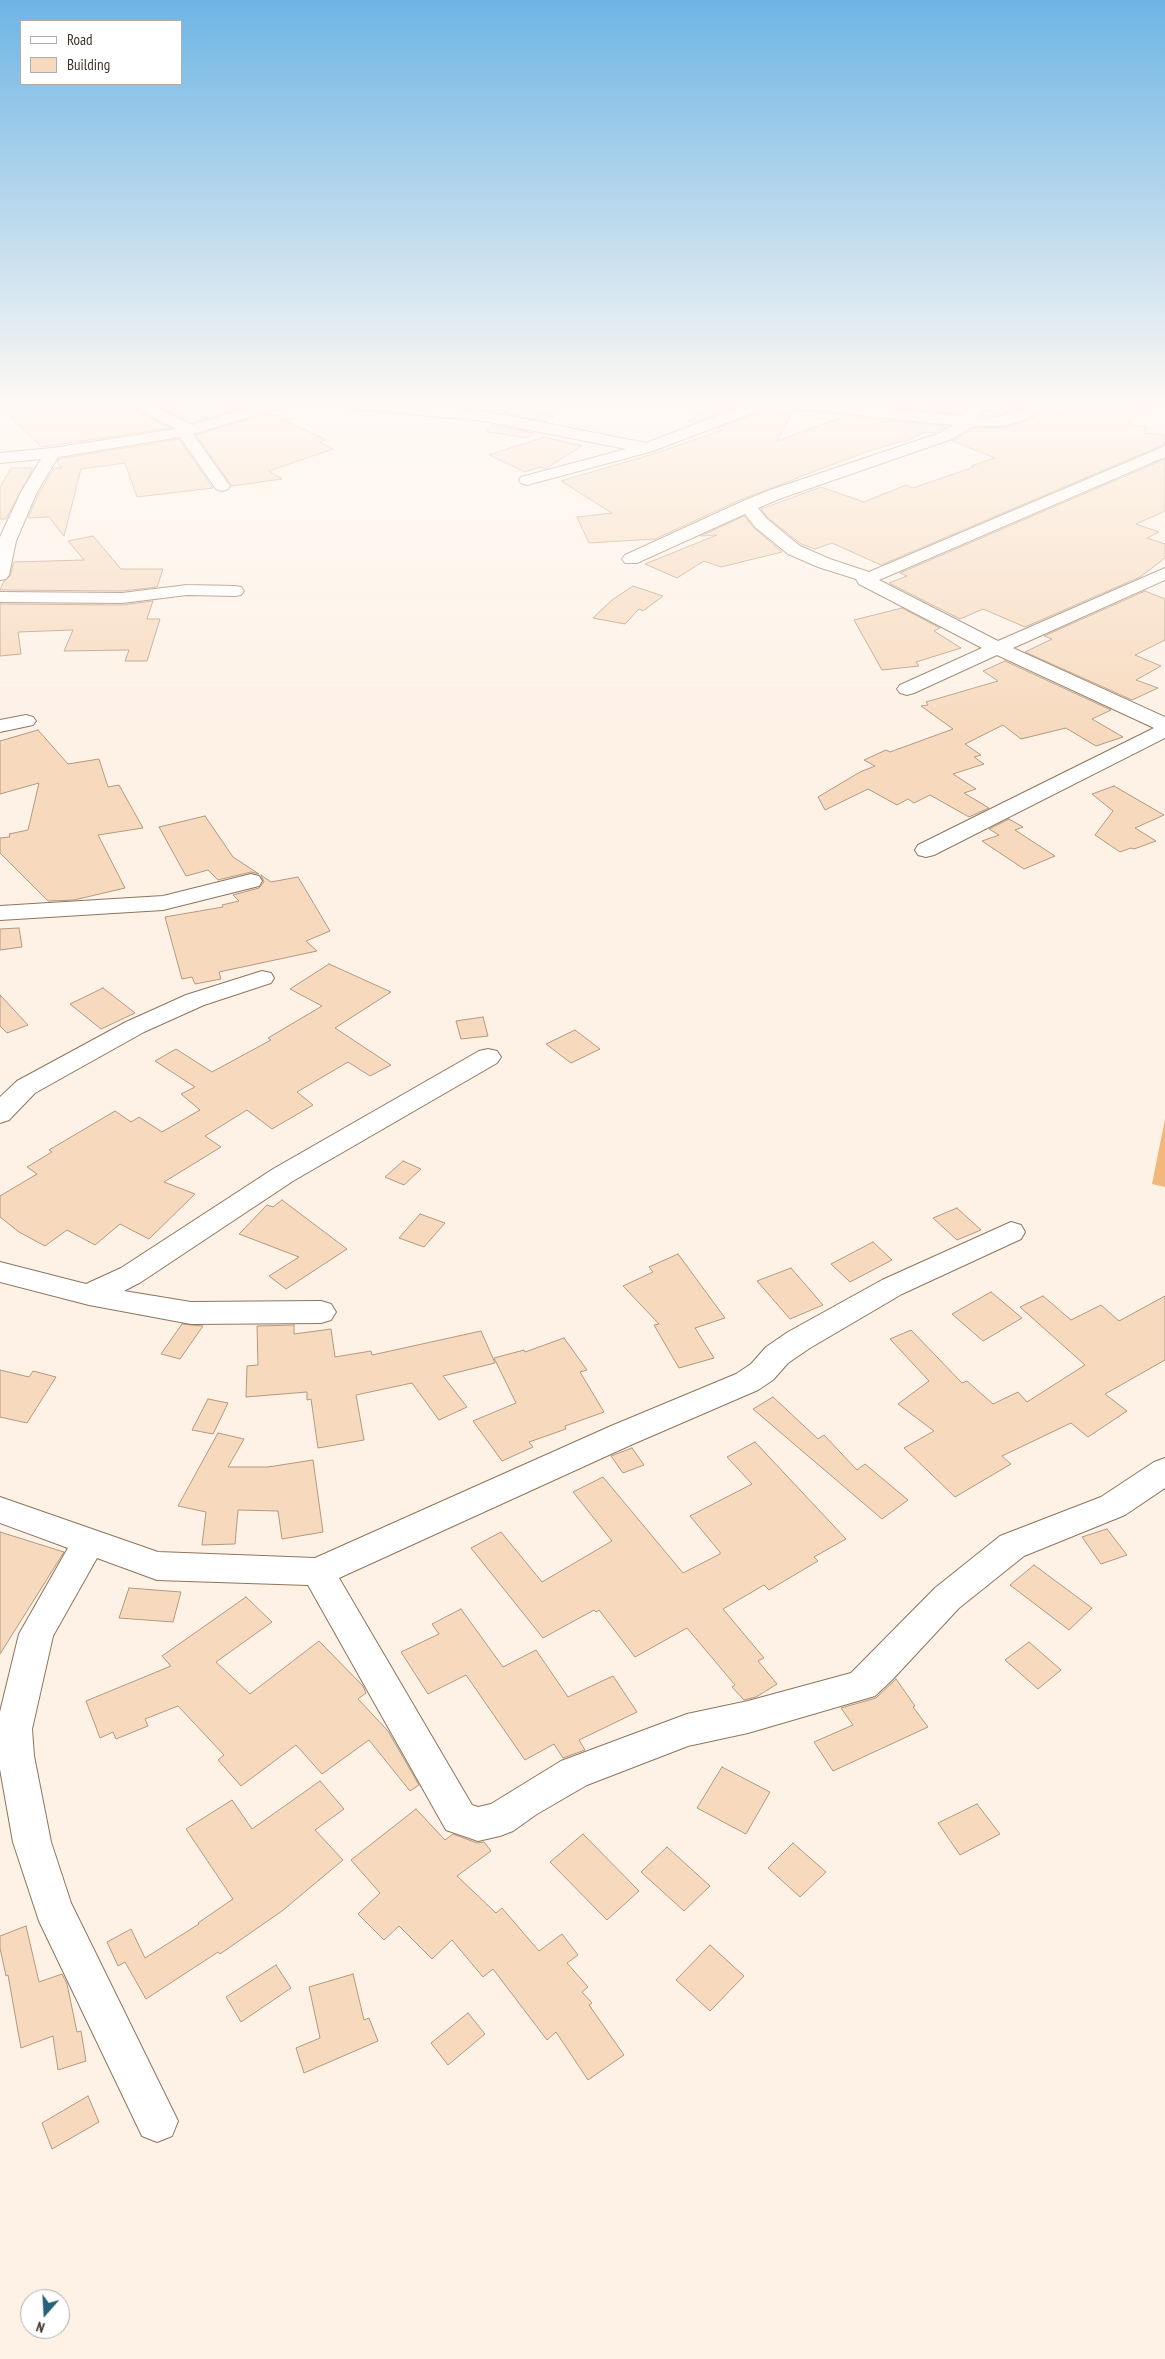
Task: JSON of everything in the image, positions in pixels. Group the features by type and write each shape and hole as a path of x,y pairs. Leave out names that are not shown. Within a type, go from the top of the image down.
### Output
{"street":[{"path":"0,575 7,541 6,528 16,513"},
{"path":"631,559 732,513"},
{"path":"753,513 761,523 794,550 824,563 870,578"},
{"path":"1021,513 865,580 999,649 1165,725"},
{"path":"906,689 999,649 1165,573"},
{"path":"0,597 122,598 187,590 234,591"},
{"path":"0,726 26,722"},
{"path":"926,850 1165,730"},
{"path":"0,914 162,903 250,881"},
{"path":"0,1114 13,1098 26,1087 135,1027 195,1000 262,978"},
{"path":"89,1295 131,1275 283,1174 488,1057"},
{"path":"0,1510 157,1566 318,1572 622,1435 747,1382 762,1372 777,1355 799,1340 883,1291 1011,1232"},
{"path":"0,1272 89,1295 191,1313 322,1312"},
{"path":"318,1572 459,1818 478,1824 500,1819 524,1802 574,1773 687,1730 748,1717 862,1685 880,1670 947,1598 1012,1546 1113,1506 1165,1471"},
{"path":"89,1542 36,1634 14,1729 16,1756 32,1842 53,1908 157,2121"}],"shaded area":[{"path":"1165,1119 1165,1187 1152,1184"}],"building":[{"path":"0,513 9,513 6,519 0,519"},
{"path":"30,513 70,513 64,536 49,517 28,518"},
{"path":"611,513 711,513 655,539 589,543 577,517"},
{"path":"764,513 1003,513 881,565 832,543 815,549 801,544"},
{"path":"1039,513 1160,513 1136,524 1159,532 1147,538 1165,544 1165,558 1140,577 1025,627 983,609 960,619 889,583 907,576 900,573"},
{"path":"744,516 754,528 782,552 721,567 704,561 677,578 645,564 717,535 701,536"},
{"path":"93,536 121,569 163,569 157,587 122,591 0,590 4,581 10,576 14,562 84,560 68,541"},
{"path":"633,586 663,596 643,611 639,609 625,624 593,618 612,600"},
{"path":"1145,591 1165,599 1165,640 1135,655 1161,666 1136,680 1158,688 1132,700 1025,652 1052,639 1044,636"},
{"path":"153,601 147,619 160,619 147,661 125,661 129,650 64,651 73,630 18,632 21,654 0,656 0,604 122,605"},
{"path":"902,608 940,628 934,631 961,648 916,662 919,666 882,670 854,620"},
{"path":"1005,661 1111,710 1092,719 1123,737 1096,746 1066,728 1021,739 1003,725 965,744 981,755 974,757 984,764 953,774 976,789 964,793 989,808 969,817 930,795 914,803 908,799 897,805 868,789 825,810 818,797 860,772 875,766 864,760 886,750 890,752 953,729 921,706 928,705 926,702 998,681 983,671"},
{"path":"38,730 68,764 99,759 108,787 119,785 143,828 98,835 125,888 74,900 48,901 0,853 0,838 10,837 9,834 28,830 39,783 0,794 0,741"},
{"path":"1114,786 1164,815 1135,828 1156,841 1120,852 1095,835 1113,811 1092,794"},
{"path":"205,816 233,857 259,874 251,872 218,880 208,870 186,876 159,827"},
{"path":"1009,819 1023,827 1015,830 1055,856 1024,869 982,841 999,835 989,829"},
{"path":"261,875 271,882 298,877 330,931 306,941 317,951 219,972 221,979 195,984 192,977 182,979 165,917 223,907 222,905 239,901 233,895 259,888 264,882"},
{"path":"19,928 22,947 0,950 0,929"},
{"path":"329,964 391,992 335,1028 391,1065 370,1076 348,1062 297,1092 313,1105 272,1129 247,1110 205,1136 221,1147 164,1182 195,1194 149,1239 120,1224 95,1245 67,1230 45,1246 19,1232 0,1217 0,1196 37,1174 27,1167 52,1152 49,1150 115,1111 131,1122 139,1117 162,1132 200,1110 181,1094 195,1087 155,1061 176,1049 212,1072 271,1040 268,1038 322,1006 290,989"},
{"path":"103,988 135,1013 101,1029 70,1004"},
{"path":"0,995 28,1025 7,1033 0,1026"},
{"path":"483,1017 488,1036 461,1039 456,1021"},
{"path":"575,1030 600,1049 571,1063 546,1044"},
{"path":"403,1161 421,1169 404,1185 385,1177"},
{"path":"282,1200 347,1249 286,1289 269,1276 299,1257 239,1234 267,1205 273,1207"},
{"path":"957,1208 981,1230 957,1240 933,1218"},
{"path":"420,1214 445,1223 424,1247 399,1238"},
{"path":"873,1242 892,1260 850,1282 831,1264"},
{"path":"678,1254 725,1318 695,1328 714,1358 679,1368 654,1325 659,1324 623,1286 653,1272 649,1267"},
{"path":"791,1268 823,1305 790,1319 757,1281"},
{"path":"991,1292 1022,1318 983,1341 952,1314"},
{"path":"1043,1296 1071,1320 1101,1305 1119,1321 1165,1296 1165,1360 1105,1394 1127,1411 1088,1437 1071,1423 1002,1456 1011,1464 955,1497 904,1448 934,1431 898,1404 929,1381 890,1339 911,1330 962,1383 967,1381 993,1404 1018,1392 1027,1402 1085,1365 1020,1307"},
{"path":"182,1324 203,1326 180,1359 161,1354"},
{"path":"294,1325 294,1334 331,1329 335,1357 371,1351 372,1355 481,1331 495,1363 443,1376 467,1407 439,1420 412,1383 356,1395 364,1440 318,1448 311,1399 307,1400 307,1392 246,1397 247,1366 258,1365 257,1326"},
{"path":"564,1338 587,1370 580,1372 604,1412 565,1426 566,1429 529,1442 533,1447 502,1461 473,1421 516,1403 494,1358 524,1350 525,1352"},
{"path":"0,1370 29,1377 33,1371 56,1377 27,1423 0,1417"},
{"path":"773,1397 818,1439 824,1435 857,1470 865,1464 908,1500 882,1519 753,1409"},
{"path":"208,1399 228,1403 213,1434 192,1430"},
{"path":"218,1433 244,1439 228,1467 268,1467 313,1460 323,1532 282,1539 278,1511 238,1510 235,1544 202,1545 206,1512 178,1506"},
{"path":"755,1442 846,1539 814,1557 818,1561 769,1590 764,1585 723,1609 764,1658 758,1661 777,1684 756,1697 744,1700 732,1687 735,1685 687,1628 635,1657 599,1610 596,1612 594,1610 543,1638 471,1548 501,1532 542,1582 612,1541 573,1492 603,1477 683,1573 720,1554 690,1516 752,1484 727,1457"},
{"path":"632,1448 644,1465 623,1473 611,1456"},
{"path":"1107,1529 1127,1555 1101,1564 1082,1537"},
{"path":"0,1532 64,1552 0,1654"},
{"path":"1034,1565 1092,1608 1069,1630 1010,1585"},
{"path":"129,1588 181,1592 173,1622 119,1618"},
{"path":"246,1597 272,1622 216,1662 250,1694 319,1641 363,1686 366,1693 358,1699 388,1731 419,1785 410,1791 369,1740 322,1774 296,1745 241,1786 218,1760 224,1755 178,1706 145,1719 148,1726 116,1739 113,1732 100,1738 86,1701 171,1666 162,1656"},
{"path":"461,1609 503,1667 536,1650 568,1697 613,1676 637,1712 579,1740 585,1750 563,1758 554,1744 525,1760 466,1675 428,1694 401,1652 439,1634 432,1624"},
{"path":"1029,1642 1061,1670 1038,1689 1005,1660"},
{"path":"896,1679 928,1727 833,1771 814,1742 853,1725 841,1708 876,1698"},
{"path":"722,1767 770,1792 746,1834 697,1808"},
{"path":"320,1781 344,1809 315,1830 343,1860 282,1911 220,1954 218,1952 146,1999 125,1962 118,1966 107,1942 131,1929 145,1958 199,1924 233,1899 186,1829 232,1800 252,1829"},
{"path":"977,1804 1000,1834 960,1855 938,1823"},
{"path":"416,1809 445,1840 453,1834 477,1843 484,1842 491,1851 457,1876 496,1913 502,1908 539,1951 562,1934 578,1955 567,1963 588,1987 582,1992 592,2003 589,2005 624,2055 588,2080 556,2032 547,2040 493,1969 483,1977 452,1940 432,1959 399,1926 384,1940 358,1914 380,1893 351,1860"},
{"path":"583,1834 639,1891 607,1920 550,1862"},
{"path":"793,1843 826,1872 800,1897 768,1868"},
{"path":"667,1847 710,1886 684,1911 641,1872"},
{"path":"26,1926 39,1982 62,1974 67,1984 77,2032 81,2031 86,2061 58,2070 53,2036 21,2048 8,1975 6,1976 0,1948 0,1936"},
{"path":"710,1945 744,1976 710,2011 676,1980"},
{"path":"276,1965 291,1988 241,2022 226,1997"},
{"path":"353,1974 364,2020 369,2018 378,2041 304,2073 296,2048 320,2038 309,1987"},
{"path":"468,2013 485,2034 448,2065 431,2043"},
{"path":"88,2096 99,2122 52,2149 42,2123"}]}
